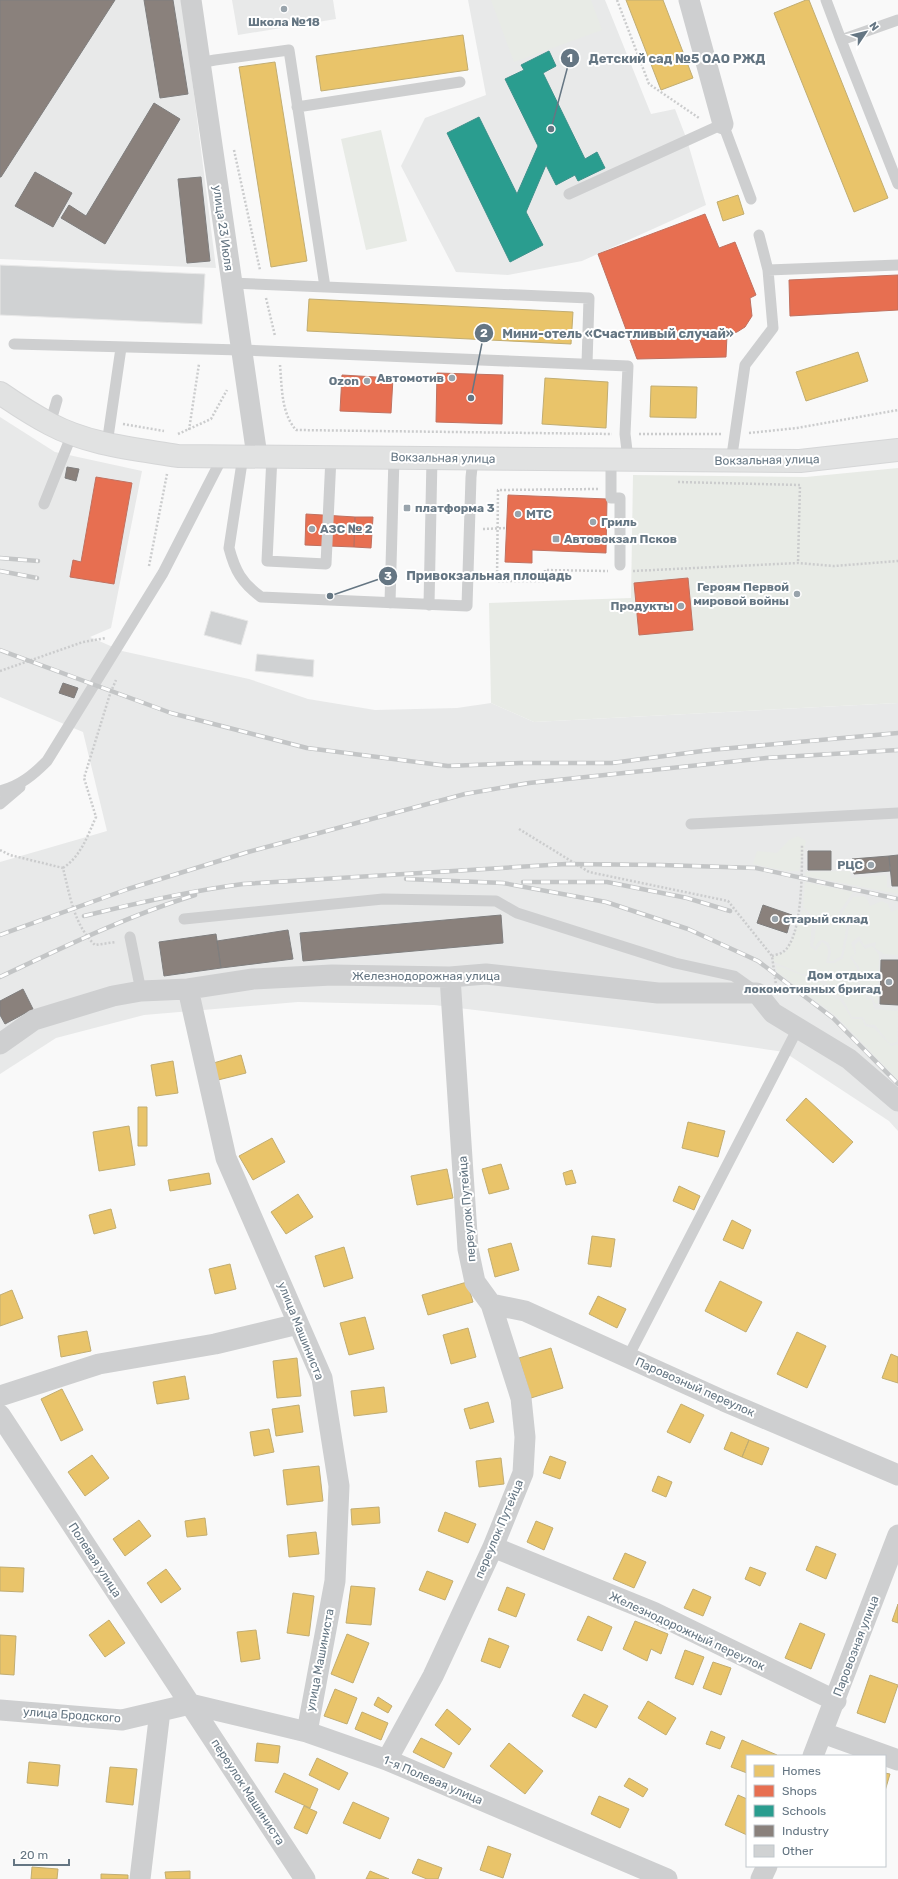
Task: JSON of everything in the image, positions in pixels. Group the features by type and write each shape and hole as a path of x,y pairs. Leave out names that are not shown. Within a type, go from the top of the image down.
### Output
{"main road":[{"name":"Вокзальная улица","path":"0,393 50,424 72,434 107,444 178,456 394,457 731,462 800,461 898,450"}],"street":[{"name":"улица 23 Июля","path":"191,0 241,350 249,456"},
{"path":"689,0 719,127"},
{"name":"Железнодорожная улица","path":"0,1044 34,1020 113,996 141,991 188,989 253,979 332,975 450,977 486,974 658,993 757,993"},
{"name":"переулок Путейца","path":"386,1760 433,1676 493,1547 523,1473 525,1437 521,1398 491,1304 475,1282 468,1249 450,977"},
{"name":"улица Машиниста","path":"188,989 226,1158 322,1378 339,1486 335,1581 307,1732"},
{"path":"757,993 773,1013 848,1059 898,1101"},
{"name":"Паровозный переулок","path":"491,1304 525,1311 724,1401 898,1475"},
{"path":"0,1396 99,1364 215,1344 298,1324"},
{"name":"Полевая улица","path":"0,1415 190,1704"},
{"name":"Паровозная улица","path":"813,1755 836,1701 898,1534"},
{"name":"Железнодорожный переулок","path":"493,1547 653,1612 836,1701"},
{"name":"1-я Полевая улица","path":"190,1704 307,1732 386,1760 667,1879"},
{"name":"улица Бродского","path":"0,1710 122,1720 190,1704"},
{"name":"переулок Машиниста","path":"190,1704 305,1879"},
{"path":"140,1879 160,1711"},
{"path":"823,1733 884,1755"},
{"path":"886,1756 898,1760"},
{"path":"762,1879 767,1867"}],"lane":[{"path":"826,0 898,184"},
{"path":"841,40 898,20"},
{"path":"199,63 289,50 325,287"},
{"path":"297,107 460,82"},
{"path":"569,194 719,127 751,199"},
{"path":"731,462 745,364 773,328 768,270 760,235"},
{"path":"768,270 898,265"},
{"path":"231,283 589,298 587,364"},
{"path":"14,344 278,351 628,366 625,434 610,489 611,498 620,498 619,569"},
{"path":"107,444 121,348"},
{"path":"50,424 56,400"},
{"path":"44,504 72,434"},
{"path":"249,456 267,562 326,564 332,457"},
{"path":"249,456 236,506 229,548 239,575 248,587 261,597 467,606 470,477 472,459"},
{"path":"0,804 47,761 163,573 249,456"},
{"path":"390,603 394,457"},
{"path":"429,605 432,458"},
{"path":"0,791 10,788 31,777"},
{"path":"691,824 898,813"},
{"path":"184,919 383,899 496,901 517,913 630,949 675,963 734,976 757,993"},
{"path":"130,937 141,991"},
{"path":"628,1357 798,1028"}],"path":[{"path":"617,0 649,84 719,127"},
{"path":"233,145 278,351 285,412 289,422 296,430 735,434 797,428 898,410"},
{"path":"189,430 201,349"},
{"path":"110,422 179,434 211,419 228,388"},
{"path":"147,574 168,472 172,473"},
{"path":"675,482 800,486 798,564"},
{"path":"610,489 498,490 497,581 545,581 545,570 798,564 834,566 898,561"},
{"path":"470,528 507,528"},
{"path":"0,671 83,642 111,638"},
{"path":"0,850 10,855 63,868 73,861 85,842 96,817 84,778 116,679"},
{"path":"519,829 588,872 728,901 772,956 776,986 773,1013"},
{"path":"772,956 784,951 792,937 799,911 802,878 802,846"},
{"path":"63,868 77,919 86,937 95,945 130,937"}],"shaded area":[{"path":"0,0 182,0 216,268 0,259"},
{"name":"Школа №18","path":"232,0 333,0 336,19 238,35"},
{"path":"468,0 605,0 651,114 675,109 687,140 706,205 582,261 508,275 456,272 401,166 425,118 486,95"},
{"path":"491,0 591,0 602,30 514,62"},
{"path":"381,130 407,241 366,250 341,139"},
{"path":"0,417 55,452 142,471 111,628 90,637 122,651 249,679 308,699 375,710 457,708 491,703 534,722 898,703 898,1131 889,1121 784,1052 629,1029 434,1005 298,1002 144,1015 56,1038 0,1074 0,862 107,831 83,732 0,697"},
{"path":"898,468 898,703 534,722 491,703 489,603 631,598 633,475 806,477"},
{"path":"798,836 806,841 799,871 786,871 753,864 757,851 777,853 789,840"},
{"path":"850,871 851,878 887,875 887,887 898,890 898,894 806,876 805,872"},
{"path":"805,882 853,892 839,912 847,924 841,956 833,961 829,961 831,952 829,943 823,940 819,941 815,947 813,945 816,928 814,920 808,911 803,907"},
{"path":"864,896 870,906 882,901 888,904 891,912 898,909 898,955 884,954 875,948 876,942 864,945 859,936 851,943 855,954 850,957 857,968 858,986 866,992 866,999 872,1000 874,1009 898,1011 897,1042 890,1044 875,1025 866,1024 863,1017 852,1017 843,999 835,994 826,982 816,975 802,974 774,962 773,957 785,952 793,938 803,909 812,920 810,946 816,951 822,942 827,946 828,951 826,963 835,963 843,958 850,923 842,913 853,897"},
{"path":"859,941 865,949 872,946 879,955 878,1004 875,1003 873,997 868,996 868,990 860,985 859,967 852,957 856,954 855,945"},
{"path":"776,965 819,980 834,998 840,1000 852,1019 862,1019 865,1026 874,1028 891,1046 898,1044 898,1080 836,1016 777,972"}],"building: Homes":[{"path":"626,0 663,0 693,78 661,90"},
{"path":"809,0 888,198 854,212 774,13"},
{"path":"463,35 468,70 321,91 316,56"},
{"path":"275,62 307,261 271,267 239,67"},
{"path":"738,195 744,214 723,221 717,202"},
{"path":"309,299 573,312 571,344 307,331"},
{"path":"858,352 868,381 806,401 796,372"},
{"path":"545,378 608,382 606,428 542,424"},
{"path":"651,386 697,387 696,418 650,417"},
{"path":"241,1055 246,1073 214,1081 210,1064"},
{"path":"173,1061 178,1093 156,1096 151,1065"},
{"path":"806,1098 853,1142 833,1163 786,1120"},
{"path":"138,1107 147,1107 147,1146 138,1146"},
{"path":"688,1122 725,1131 718,1157 682,1148"},
{"path":"129,1126 135,1165 99,1171 93,1132"},
{"path":"272,1138 285,1162 253,1180 239,1156"},
{"path":"501,1164 509,1189 489,1194 482,1169"},
{"path":"447,1169 453,1198 417,1205 411,1176"},
{"path":"572,1170 576,1183 566,1185 563,1173"},
{"path":"209,1173 211,1184 170,1191 168,1180"},
{"path":"679,1186 700,1196 694,1210 673,1201"},
{"path":"298,1194 313,1217 286,1234 271,1212"},
{"path":"111,1209 116,1228 94,1234 89,1215"},
{"path":"732,1220 751,1230 743,1249 723,1240"},
{"path":"592,1236 615,1239 611,1267 588,1264"},
{"path":"511,1243 519,1270 495,1277 488,1249"},
{"path":"344,1247 353,1278 324,1287 315,1256"},
{"path":"230,1264 236,1289 215,1294 209,1269"},
{"path":"720,1281 762,1302 746,1332 705,1311"},
{"path":"467,1282 473,1302 428,1315 422,1295"},
{"path":"12,1290 23,1318 0,1326 0,1295"},
{"path":"598,1296 626,1309 617,1328 589,1314"},
{"path":"365,1317 374,1349 349,1355 340,1323"},
{"path":"468,1328 476,1357 451,1364 443,1335"},
{"path":"87,1331 91,1351 61,1357 58,1336"},
{"path":"797,1332 826,1346 807,1388 777,1374"},
{"path":"551,1348 563,1388 531,1398 519,1358"},
{"path":"891,1354 898,1357 898,1383 882,1378"},
{"path":"297,1358 301,1396 277,1398 273,1361"},
{"path":"185,1376 189,1399 157,1404 153,1382"},
{"path":"384,1387 387,1412 354,1416 351,1391"},
{"path":"62,1389 83,1430 61,1441 41,1399"},
{"path":"488,1402 494,1422 470,1429 464,1409"},
{"path":"681,1404 704,1415 690,1443 667,1432"},
{"path":"299,1405 303,1432 276,1436 272,1409"},
{"path":"269,1429 274,1452 254,1456 250,1432"},
{"path":"731,1432 749,1440 742,1457 724,1449"},
{"path":"749,1440 769,1448 762,1465 742,1457"},
{"path":"92,1455 109,1478 85,1496 68,1472"},
{"path":"550,1456 566,1462 560,1479 543,1473"},
{"path":"501,1458 504,1484 479,1487 476,1461"},
{"path":"319,1466 323,1501 287,1505 283,1470"},
{"path":"658,1476 672,1482 666,1497 652,1491"},
{"path":"379,1507 380,1523 352,1525 351,1509"},
{"path":"445,1512 476,1524 468,1543 438,1531"},
{"path":"205,1518 207,1535 187,1537 185,1521"},
{"path":"139,1520 151,1536 125,1556 113,1539"},
{"path":"536,1521 553,1528 544,1550 527,1542"},
{"path":"316,1532 319,1554 289,1557 287,1535"},
{"path":"816,1546 836,1554 826,1579 806,1570"},
{"path":"625,1553 646,1562 634,1588 613,1579"},
{"path":"0,1567 24,1568 23,1592 0,1591"},
{"path":"750,1567 766,1573 760,1586 745,1579"},
{"path":"166,1569 181,1589 161,1603 147,1583"},
{"path":"427,1571 453,1581 445,1600 419,1590"},
{"path":"351,1586 375,1588 371,1625 346,1623"},
{"path":"507,1587 525,1594 516,1617 498,1610"},
{"path":"693,1589 711,1597 703,1616 684,1608"},
{"path":"293,1593 314,1596 309,1636 287,1633"},
{"path":"898,1604 898,1623 892,1621"},
{"path":"588,1616 612,1627 602,1651 577,1640"},
{"path":"109,1620 125,1643 105,1657 89,1635"},
{"path":"635,1621 668,1634 661,1654 651,1649 647,1661 623,1649"},
{"path":"800,1623 825,1634 811,1669 785,1658"},
{"path":"256,1630 260,1659 241,1662 237,1632"},
{"path":"347,1634 369,1643 353,1683 331,1674"},
{"path":"0,1635 16,1636 14,1675 0,1674"},
{"path":"489,1638 509,1646 500,1668 481,1661"},
{"path":"685,1650 704,1657 693,1685 675,1678"},
{"path":"713,1662 731,1668 721,1695 703,1688"},
{"path":"870,1675 898,1685 885,1723 857,1713"},
{"path":"335,1689 357,1698 347,1724 324,1716"},
{"path":"584,1694 608,1706 596,1728 572,1716"},
{"path":"378,1697 392,1706 388,1713 374,1705"},
{"path":"648,1701 676,1718 666,1735 638,1718"},
{"path":"447,1709 471,1729 459,1745 435,1725"},
{"path":"362,1712 388,1723 381,1740 355,1729"},
{"path":"711,1731 725,1737 720,1749 706,1744"},
{"path":"421,1738 452,1753 444,1768 413,1752"},
{"path":"742,1740 777,1755 746,1755 746,1773 731,1767"},
{"path":"257,1743 280,1746 278,1763 255,1761"},
{"path":"509,1743 543,1771 525,1794 490,1766"},
{"path":"317,1758 348,1773 339,1790 309,1775"},
{"path":"29,1762 60,1765 58,1786 27,1783"},
{"path":"110,1767 137,1769 133,1805 106,1802"},
{"path":"284,1773 318,1789 310,1808 275,1792"},
{"path":"886,1773 890,1774 886,1788"},
{"path":"629,1778 648,1789 643,1797 624,1786"},
{"path":"738,1795 746,1799 746,1835 725,1825"},
{"path":"599,1796 629,1809 620,1828 591,1814"},
{"path":"353,1802 389,1818 380,1839 343,1823"},
{"path":"304,1806 317,1812 307,1834 294,1828"},
{"path":"488,1846 511,1854 503,1878 480,1870"},
{"path":"418,1859 442,1868 438,1879 427,1879 412,1873"},
{"path":"32,1867 58,1869 57,1879 31,1879"},
{"path":"190,1871 190,1879 166,1879 165,1872"},
{"path":"370,1871 389,1879 366,1879"},
{"path":"101,1874 128,1875 128,1879 101,1879"}],"building: Shops":[{"path":"705,214 719,248 735,242 756,295 750,298 752,316 745,327 737,332 727,335 726,357 637,359 598,254"},
{"path":"898,275 898,310 790,316 789,280"},
{"path":"437,373 503,375 502,424 436,422"},
{"path":"342,375 393,378 391,413 340,411"},
{"path":"96,477 132,483 114,584 70,577 73,560 81,562"},
{"name":"Автовокзал Псков","path":"508,495 607,499 606,553 532,550 532,563 505,562"},
{"path":"306,514 355,517 354,547 305,545"},
{"path":"355,517 373,517 371,548 354,547"},
{"path":"688,578 693,630 639,635 634,583"}],"building: Schools":[{"path":"549,51 556,66 543,73 585,159 597,152 605,168 578,181 575,175 556,185 546,165 526,212 543,245 510,262 447,133 479,117 517,194 538,146 505,79 524,70 521,65"}],"building: Industry":[{"path":"0,0 115,0 1,177 0,177"},
{"path":"144,0 173,0 188,94 160,98"},
{"path":"154,103 180,119 105,244 61,218 69,205 86,216"},
{"path":"35,172 72,193 53,227 15,206"},
{"path":"201,177 210,261 187,263 178,179"},
{"path":"67,467 79,469 76,481 65,478"},
{"path":"63,683 78,688 74,698 59,693"},
{"path":"808,851 831,851 831,870 808,870"},
{"path":"898,855 898,886 892,886 889,856"},
{"name":"РЦС","path":"889,856 890,871 854,874 852,859"},
{"name":"старый склад","path":"763,905 792,915 787,933 757,923"},
{"path":"501,915 503,943 303,961 300,933"},
{"path":"288,930 293,959 221,968 217,941"},
{"path":"216,934 221,968 164,976 159,942"},
{"name":"Дом отдыха локомотивных бригад","path":"881,960 898,960 898,1005 880,1004"},
{"path":"23,989 33,1009 5,1024 0,1015 0,1001"}],"building: Other":[{"path":"0,265 205,274 202,324 0,315"},
{"path":"211,611 248,621 241,645 204,635"},
{"path":"257,654 314,660 313,677 255,671"}],"railway":[{"path":"0,558 38,561"},
{"path":"0,571 37,578"},
{"path":"0,650 171,713 307,748 448,766 521,763 612,763 710,750 898,733"},
{"path":"0,935 128,889 248,852 465,794 529,783 766,758 898,750"},
{"path":"84,916 163,898 243,884 566,864 756,868 898,899"},
{"path":"406,879 503,883 606,902 688,929 758,961 833,1018 898,1084"},
{"path":"523,882 607,882 687,898 730,911"},
{"path":"0,977 120,922 195,895"}],"place":[{"name":"Школа №18","path":"284,9"},
{"name":"Детский сад №5 ОАО РЖД","path":"551,129"},
{"name":"Автомотив","path":"452,378"},
{"name":"Ozon","path":"367,381"},
{"name":"Мини-отель «Счастливый случай»","path":"471,398"},
{"name":"платформа 3","path":"407,508"},
{"name":"МТС","path":"518,514"},
{"name":"Гриль","path":"593,522"},
{"name":"АЗС № 2","path":"312,529"},
{"name":"Автовокзал Псков","path":"556,539"},
{"name":"Героям Первой мировой войны","path":"797,594"},
{"name":"Привокзальная площадь","path":"330,596"},
{"name":"Продукты","path":"681,606"},
{"name":"РЦС","path":"871,865"},
{"name":"старый склад","path":"775,919"},
{"name":"Дом отдыха локомотивных бригад","path":"889,982"}]}
